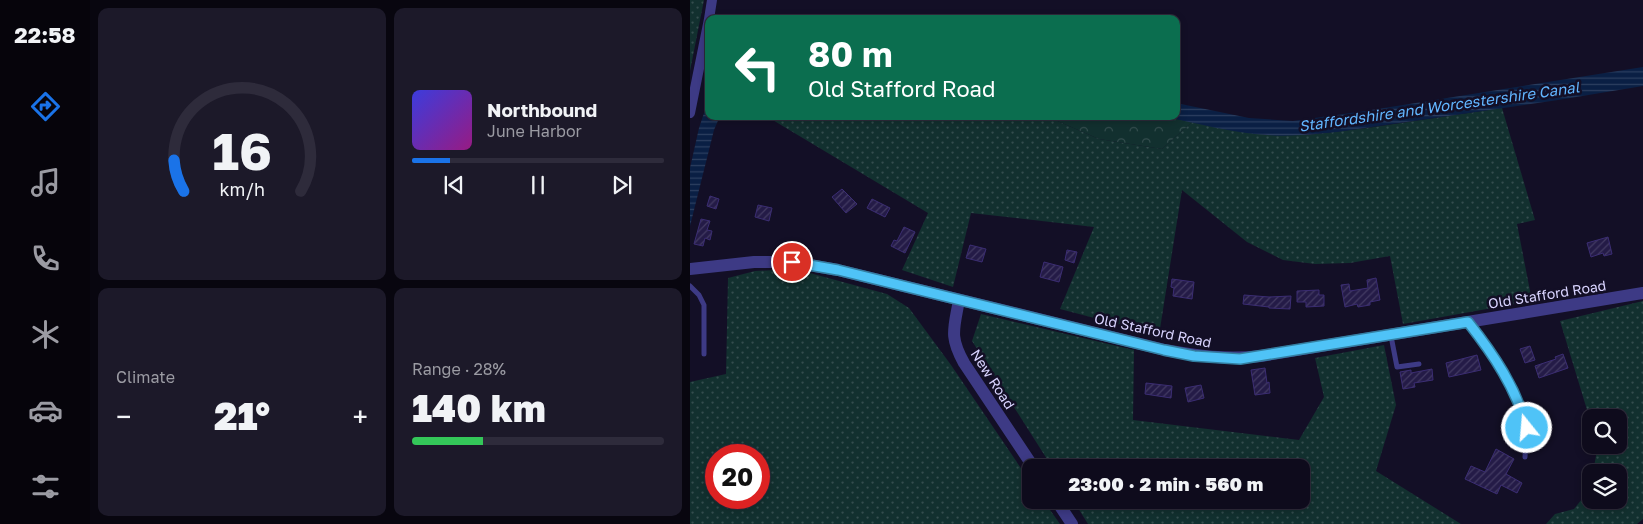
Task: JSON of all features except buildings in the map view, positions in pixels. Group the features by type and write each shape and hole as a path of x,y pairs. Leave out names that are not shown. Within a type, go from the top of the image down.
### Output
{"street":[{"path":"710,15 712,0"},
{"path":"690,113 705,39"},
{"name":"Old Stafford Road","path":"690,268 754,262 792,262 838,270 1164,350 1219,358 1260,356 1643,294"},
{"name":"New Road","path":"959,300 953,333 955,347 1028,459"},
{"path":"1062,509 1072,524"}],"lane":[{"path":"690,286 699,295 704,305 704,354"},
{"path":"1468,322 1489,349 1507,377 1522,410 1527,428 1525,457"},
{"path":"1391,335 1397,367 1419,364"}],"green space":[{"path":"690,0 704,0 690,71"},
{"path":"1502,108 1535,220 1517,224 1532,301 1403,324 1390,256 1350,263 1315,264 1283,260 1247,242 1182,190 1159,335 1060,309 1094,227 971,213 953,287 902,270 928,213 773,120 1055,120 1099,139 1162,149 1192,122 1267,135 1307,135"},
{"path":"1055,120 1180,120 1192,122 1162,149 1099,139"},
{"path":"795,269 887,294 909,308 951,365 1022,470 1022,509 1049,509 1060,524 690,524 690,382 726,374 728,278 755,271"},
{"path":"1643,301 1643,519 1637,524 1546,524 1555,514 1574,509 1582,499 1582,509 1627,509 1627,464 1594,464 1596,454 1627,454 1627,409 1587,409 1560,321"},
{"path":"981,314 1134,350 1133,420 1299,440 1324,397 1315,358 1384,345 1396,405 1376,471 1461,524 1088,524 1079,509 1310,509 1310,459 1047,459 972,341"}],"water":[{"name":"Staffordshire and Worcestershire Canal","path":"1643,67 1643,86 1337,132 1285,136 1255,134 1180,120 1180,104 1249,118 1293,121"},
{"path":"705,110 705,120 718,120 714,130 690,226 690,168"}],"route":[{"path":"792,262 838,270 1194,356 1240,359 1468,322 1489,349 1507,377 1522,410 1527,428"}]}
